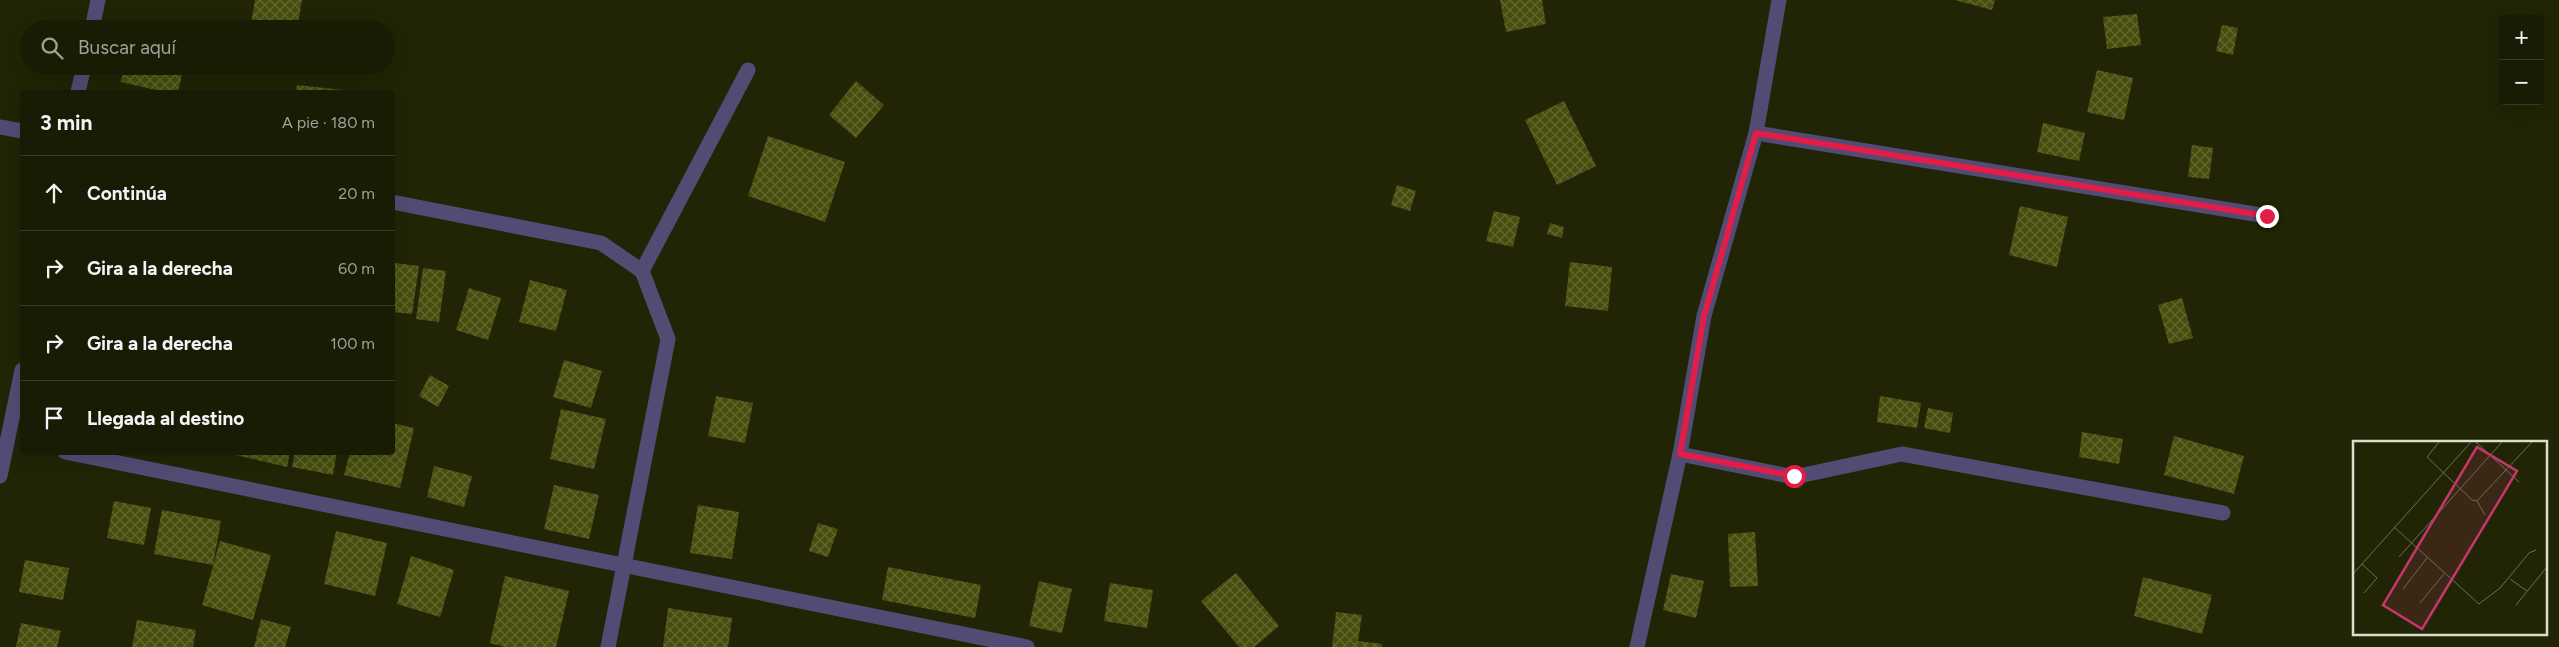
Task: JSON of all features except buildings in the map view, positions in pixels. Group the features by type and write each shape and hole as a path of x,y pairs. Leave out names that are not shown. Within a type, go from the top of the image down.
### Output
{"street":[{"path":"94,20 98,0"},
{"path":"1637,647 1680,454 1704,316 1756,133 1779,0"},
{"path":"642,271 748,70"},
{"path":"78,90 82,75"},
{"path":"0,127 20,131"},
{"path":"1756,133 2267,216"},
{"path":"395,203 601,242 642,271 668,339 608,647"},
{"path":"0,476 10,441 20,382"},
{"path":"1680,454 1794,476 1902,454 2223,514"},
{"path":"80,455 1027,647"}],"route":[{"path":"1794,476 1680,454 1704,316 1756,133 2267,216"}]}
